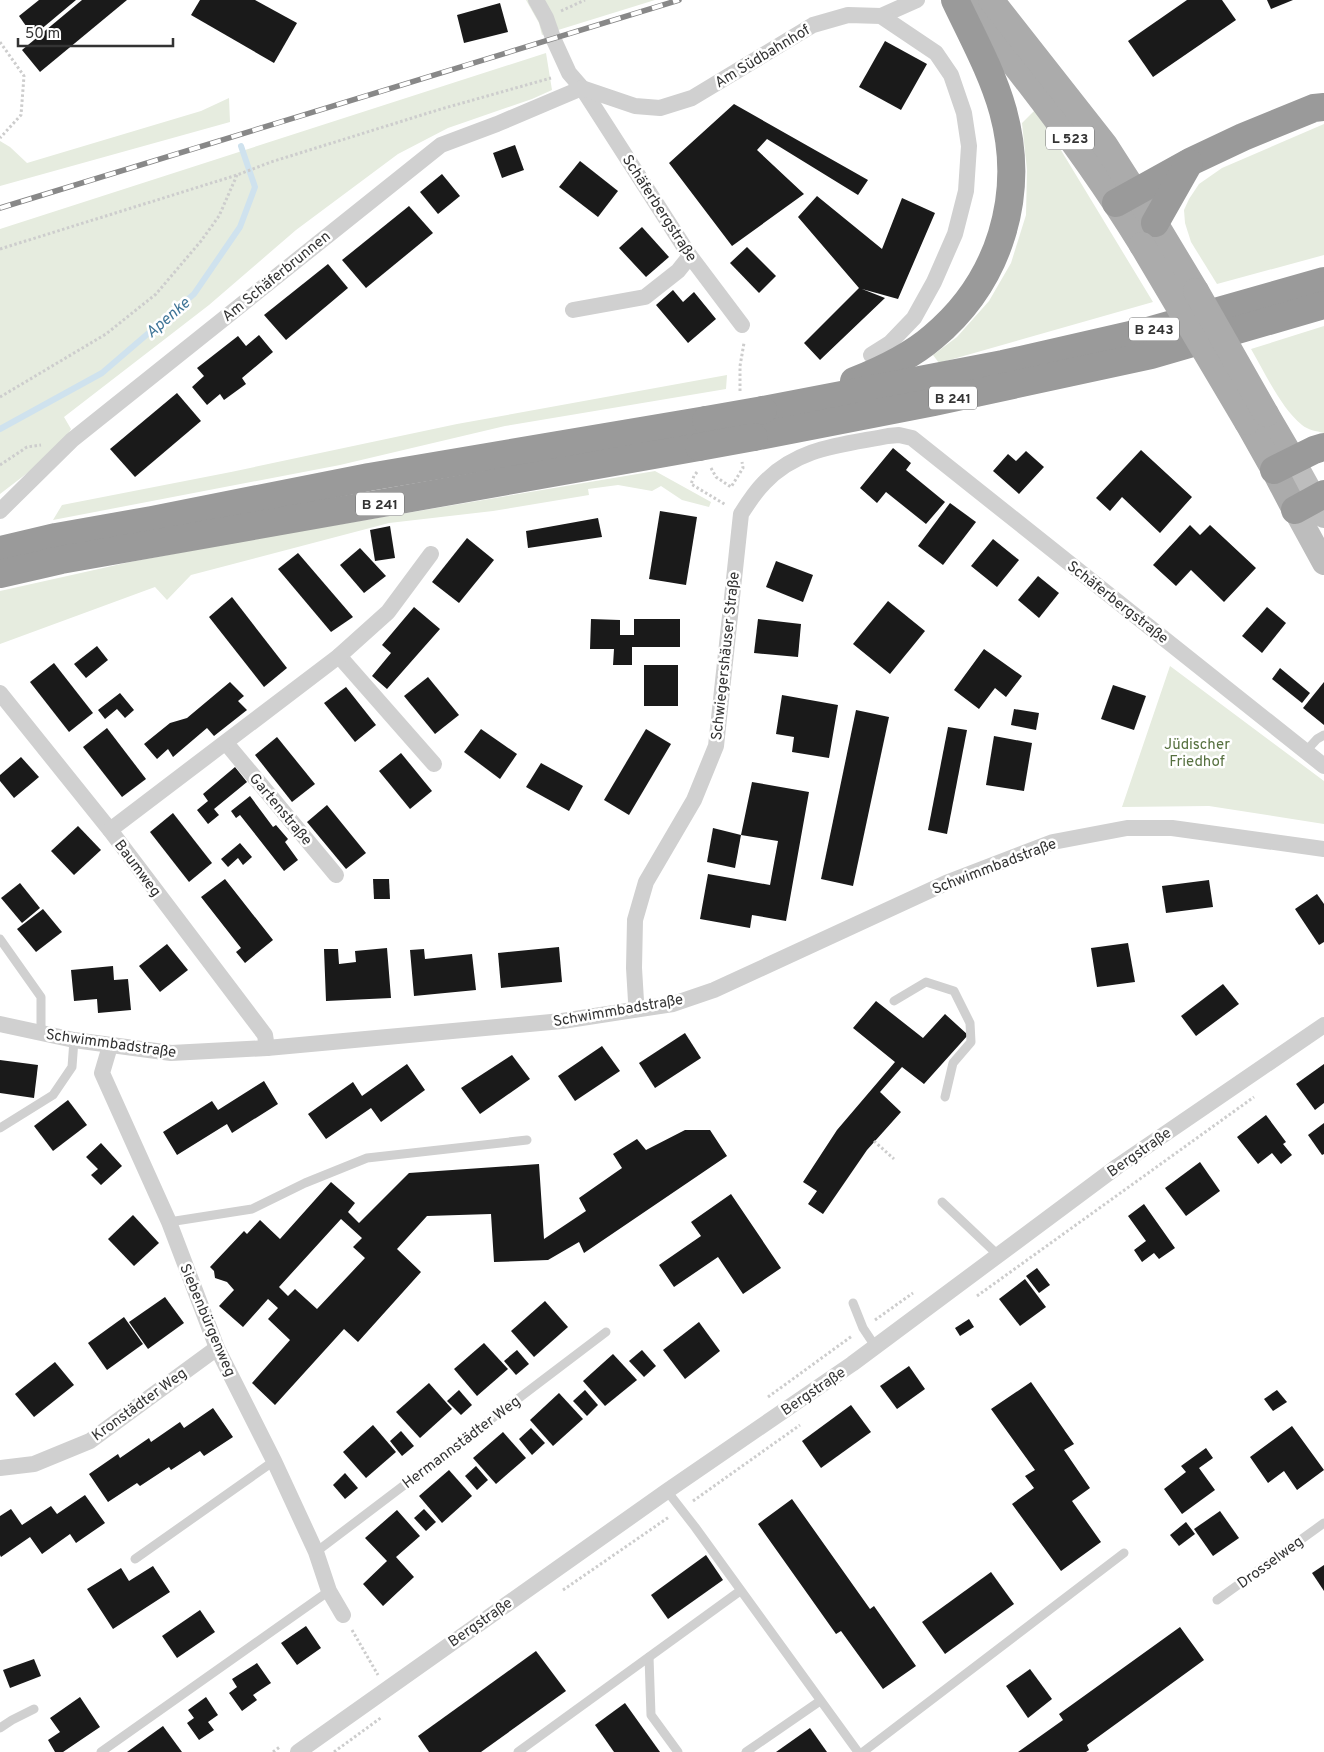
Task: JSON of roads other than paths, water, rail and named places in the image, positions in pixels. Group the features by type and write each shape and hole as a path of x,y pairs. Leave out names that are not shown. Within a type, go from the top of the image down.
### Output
{"highway":[{"name":"B 241","path":"0,574 58,548 152,520 369,477 797,404 884,369 932,338 954,317 974,293 998,249 1010,202 1012,171 1010,140 996,87 993,36 955,0"},
{"path":"1126,198 1190,162 1314,108 1324,107"},
{"path":"1154,235 1190,162"},
{"name":"B 243","path":"797,404 1003,364 1138,333 1317,282"},
{"name":"B 241","path":"0,550 58,548 754,437 934,402 1151,355 1324,305"},
{"path":"1284,465 1324,447"}],"main road":[{"path":"962,0 993,36"},
{"name":"B 241","path":"991,0 993,36 1105,146 1126,198"},
{"path":"1126,198 1154,235 1284,465 1314,505 1324,564"}],"street":[{"path":"536,0 546,18 569,73 582,88"},
{"path":"881,16 917,0"},
{"name":"Am Südbahnhof","path":"582,88 635,106 660,108 692,98 813,25 848,15 881,16"},
{"path":"871,355 890,343 914,318 934,282 955,234 966,191 969,146 964,113 951,75 936,53 881,16"},
{"name":"Am Schäferbrunnen","path":"0,511 72,440 441,145 497,124 582,88"},
{"name":"Schäferbergstraße","path":"582,88 690,256 742,325"},
{"path":"573,310 645,297 678,271 690,256"},
{"name":"Schwiegershäuser Straße","path":"638,1009 634,968 635,920 637,912 646,882 694,800 716,746 740,514 772,474 810,452 888,436 899,435 912,438"},
{"name":"Schäferbergstraße","path":"912,438 1324,766"},
{"path":"110,830 339,656 388,612 431,554"},
{"path":"339,656 434,764"},
{"name":"Baumweg","path":"0,693 110,830 265,1034 267,1048"},
{"name":"Gartenstraße","path":"226,743 336,875"},
{"name":"Schwimmbadstraße","path":"0,1024 74,1040 170,1053 267,1048 562,1021 673,1004 714,990 946,883 1053,842 1127,828 1172,828 1324,849"},
{"name":"Bergstraße","path":"298,1752 666,1491 875,1346 1118,1166 1324,1025"},
{"name":"Siebenbürgenweg","path":"110,1046 102,1073 169,1222 217,1348 274,1461 316,1552 329,1591 343,1615"},
{"name":"Kronstädter Weg","path":"0,1468 34,1464 90,1441 217,1348"}],"lane":[{"path":"1306,751 1317,739 1324,735"},
{"path":"0,940 41,997 41,1033"},
{"path":"894,1001 926,982 954,991 970,1023 971,1042 953,1063 945,1097"},
{"path":"0,1128 53,1095 72,1067 74,1040"},
{"path":"169,1222 252,1209 305,1183 367,1158 527,1140"},
{"path":"942,1202 998,1255"},
{"path":"853,1303 863,1328 875,1346"},
{"name":"Hermannstädter Weg","path":"316,1552 606,1332"},
{"path":"135,1559 274,1461"},
{"path":"666,1491 858,1752"},
{"name":"Drosselweg","path":"1216,1600 1324,1524"},
{"path":"862,1752 1124,1553"},
{"path":"101,1752 329,1591"},
{"path":"518,1752 740,1591"},
{"path":"649,1657 651,1714 678,1752"},
{"path":"746,1752 820,1701"},
{"path":"0,1728 34,1709"}],"waterway":[{"name":"Apenke","path":"0,429 102,373 194,294 240,227 255,187 241,146"}],"railway":[{"path":"0,208 679,0"}],"park label":[{"name":"Jüdischer Friedhof","path":"1197,752"}]}
